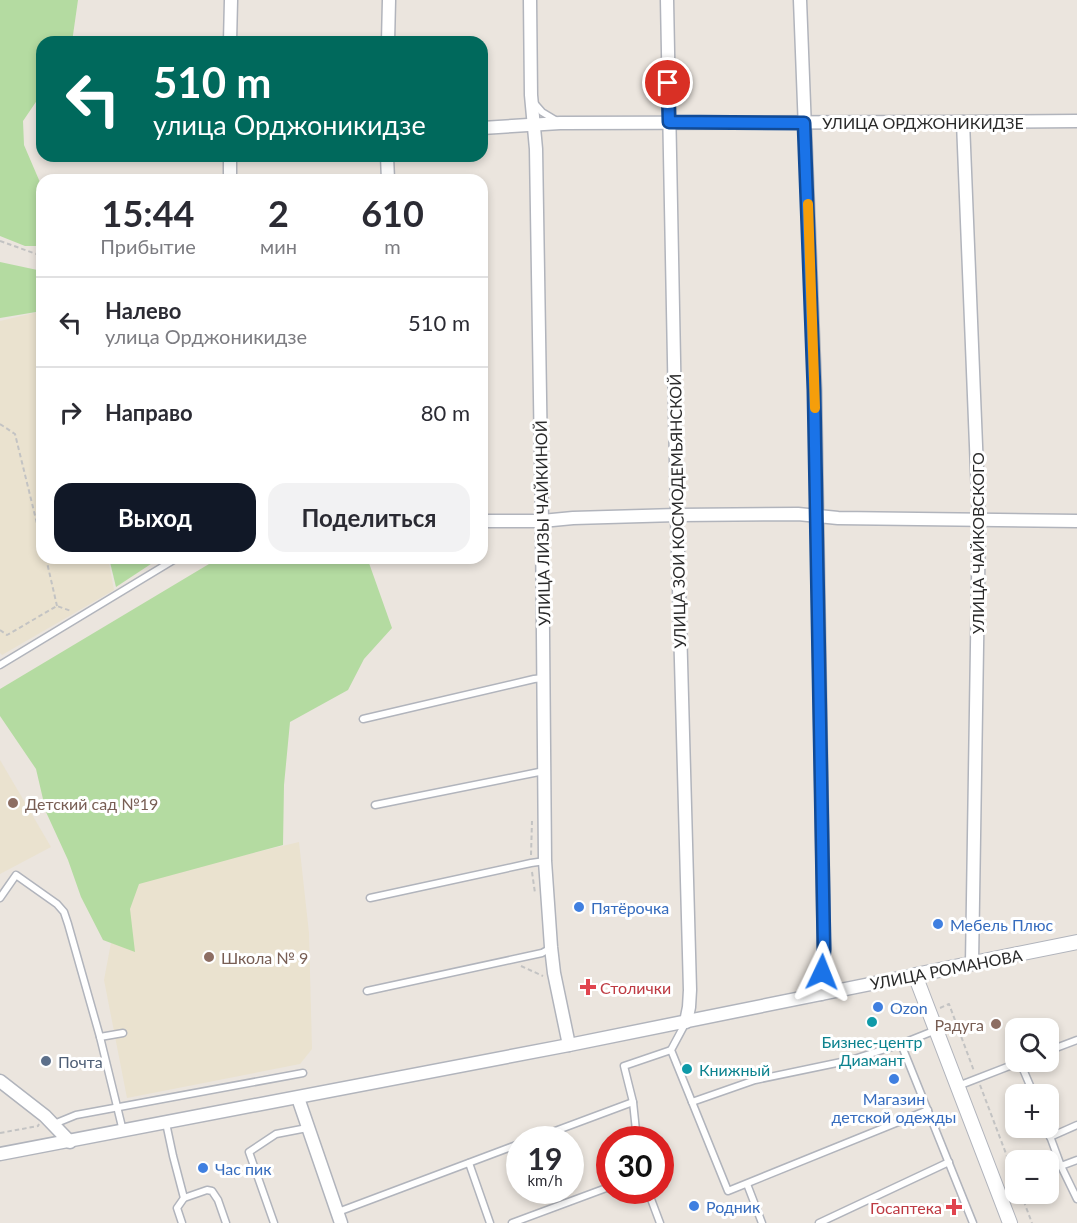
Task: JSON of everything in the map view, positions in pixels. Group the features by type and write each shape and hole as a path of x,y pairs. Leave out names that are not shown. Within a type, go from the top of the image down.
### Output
{"street":[{"path":"230,36 231,0"},
{"path":"388,36 389,0"},
{"name":"УЛИЦА ЛИЗЫ ЧАЙКИНОЙ","path":"530,0 531,95 535,125 542,521 545,861 554,973 569,1045"},
{"name":"УЛИЦА ЗОИ КОСМОДЕМЬЯНСКОЙ","path":"667,0 677,515 690,990 686,1022"},
{"path":"800,0 813,338 824,949 821,994"},
{"name":"УЛИЦА ОРДЖОНИКИДЗЕ","path":"488,128 560,123 1077,121"},
{"name":"УЛИЦА ЧАЙКОВСКОГО","path":"963,122 979,520 972,963"},
{"path":"488,521 798,514 838,518 1077,521"},
{"name":"УЛИЦА РОМАНОВА","path":"0,1154 686,1022 1077,942"},
{"path":"915,975 1010,1223"},
{"path":"0,1081 49,1120 70,1142"},
{"path":"298,1098 339,1218"}],"lane":[{"path":"531,95 535,105 542,112 560,123"},
{"path":"0,665 167,564"},
{"path":"363,718 544,678"},
{"path":"375,805 544,771"},
{"path":"370,898 531,862 545,861"},
{"path":"0,898 16,875 57,904 63,912 100,1037 123,1131"},
{"path":"367,991 542,953 551,948"},
{"path":"636,1126 633,1102 624,1066 670,1050 686,1022"},
{"path":"692,1102 755,1080 851,1060 936,1030"},
{"path":"100,1037 123,1033"},
{"path":"1059,1047 1077,1040"},
{"path":"901,1044 973,1223"},
{"path":"670,1050 728,1191 928,1110"},
{"path":"957,1086 1005,1068"},
{"path":"49,1120 303,1073"},
{"path":"569,1126 633,1102"},
{"path":"166,1123 184,1198"},
{"path":"1059,1133 1077,1125"},
{"path":"274,1223 249,1152 276,1134 307,1128"},
{"path":"1050,1138 1077,1199"},
{"path":"339,1218 506,1149"},
{"path":"1061,1166 1077,1160"},
{"path":"819,1223 949,1162"},
{"path":"469,1163 490,1223"},
{"path":"747,1184 762,1223"},
{"path":"182,1223 177,1208 184,1198 207,1190 212,1191 218,1200 226,1223"},
{"path":"512,1223 596,1192"},
{"path":"653,1204 660,1223"}],"path":[{"path":"0,242 36,254"},
{"path":"0,424 15,434 36,520"},
{"path":"47,564 57,606"},
{"path":"0,630 7,635 57,606 83,615"},
{"path":"511,960 546,976 554,973"},
{"path":"0,1133 38,1126 49,1120"},
{"path":"1025,1204 1032,1223"}],"shaded area":[{"path":"36,312 36,564 109,564 114,590 2,655 0,653 0,321"},
{"name":"Детский сад №19","path":"0,760 51,847 0,874"},
{"name":"Школа № 9","path":"299,842 309,933 312,1049 300,1064 127,1098 104,980 122,884"}],"green space":[{"path":"0,0 78,0 73,36 36,36 36,102 23,121 24,145 36,174 36,246 25,246 0,236"},
{"path":"0,262 36,270 36,312 0,318"},
{"path":"110,564 151,564 116,587"},
{"path":"209,564 369,564 392,628 364,659 348,690 290,722 284,785 283,845 139,884 130,909 135,952 103,940 81,897 68,860 46,812 36,769 0,716 0,689"}],"slow traffic":[{"path":"808,204 815,408"}],"place":[{"name":"Детский сад №19","path":"13,803"},
{"name":"Пятёрочка","path":"579,907"},
{"name":"Мебель Плюс","path":"938,924"},
{"name":"Школа № 9","path":"209,957"},
{"name":"Столички","path":"588,987"},
{"name":"Ozon","path":"878,1007"},
{"name":"Бизнес-центр Диамант","path":"872,1022"},
{"name":"Радуга","path":"996,1024"},
{"name":"Почта","path":"46,1061"},
{"name":"Книжный","path":"687,1069"},
{"name":"Магазин детской одежды","path":"894,1079"},
{"name":"Час пик","path":"203,1168"},
{"name":"Родник","path":"694,1206"},
{"name":"Госаптека","path":"954,1207"}],"route":[{"path":"668,83 669,122 804,123 813,338 824,949 822,972"}]}
